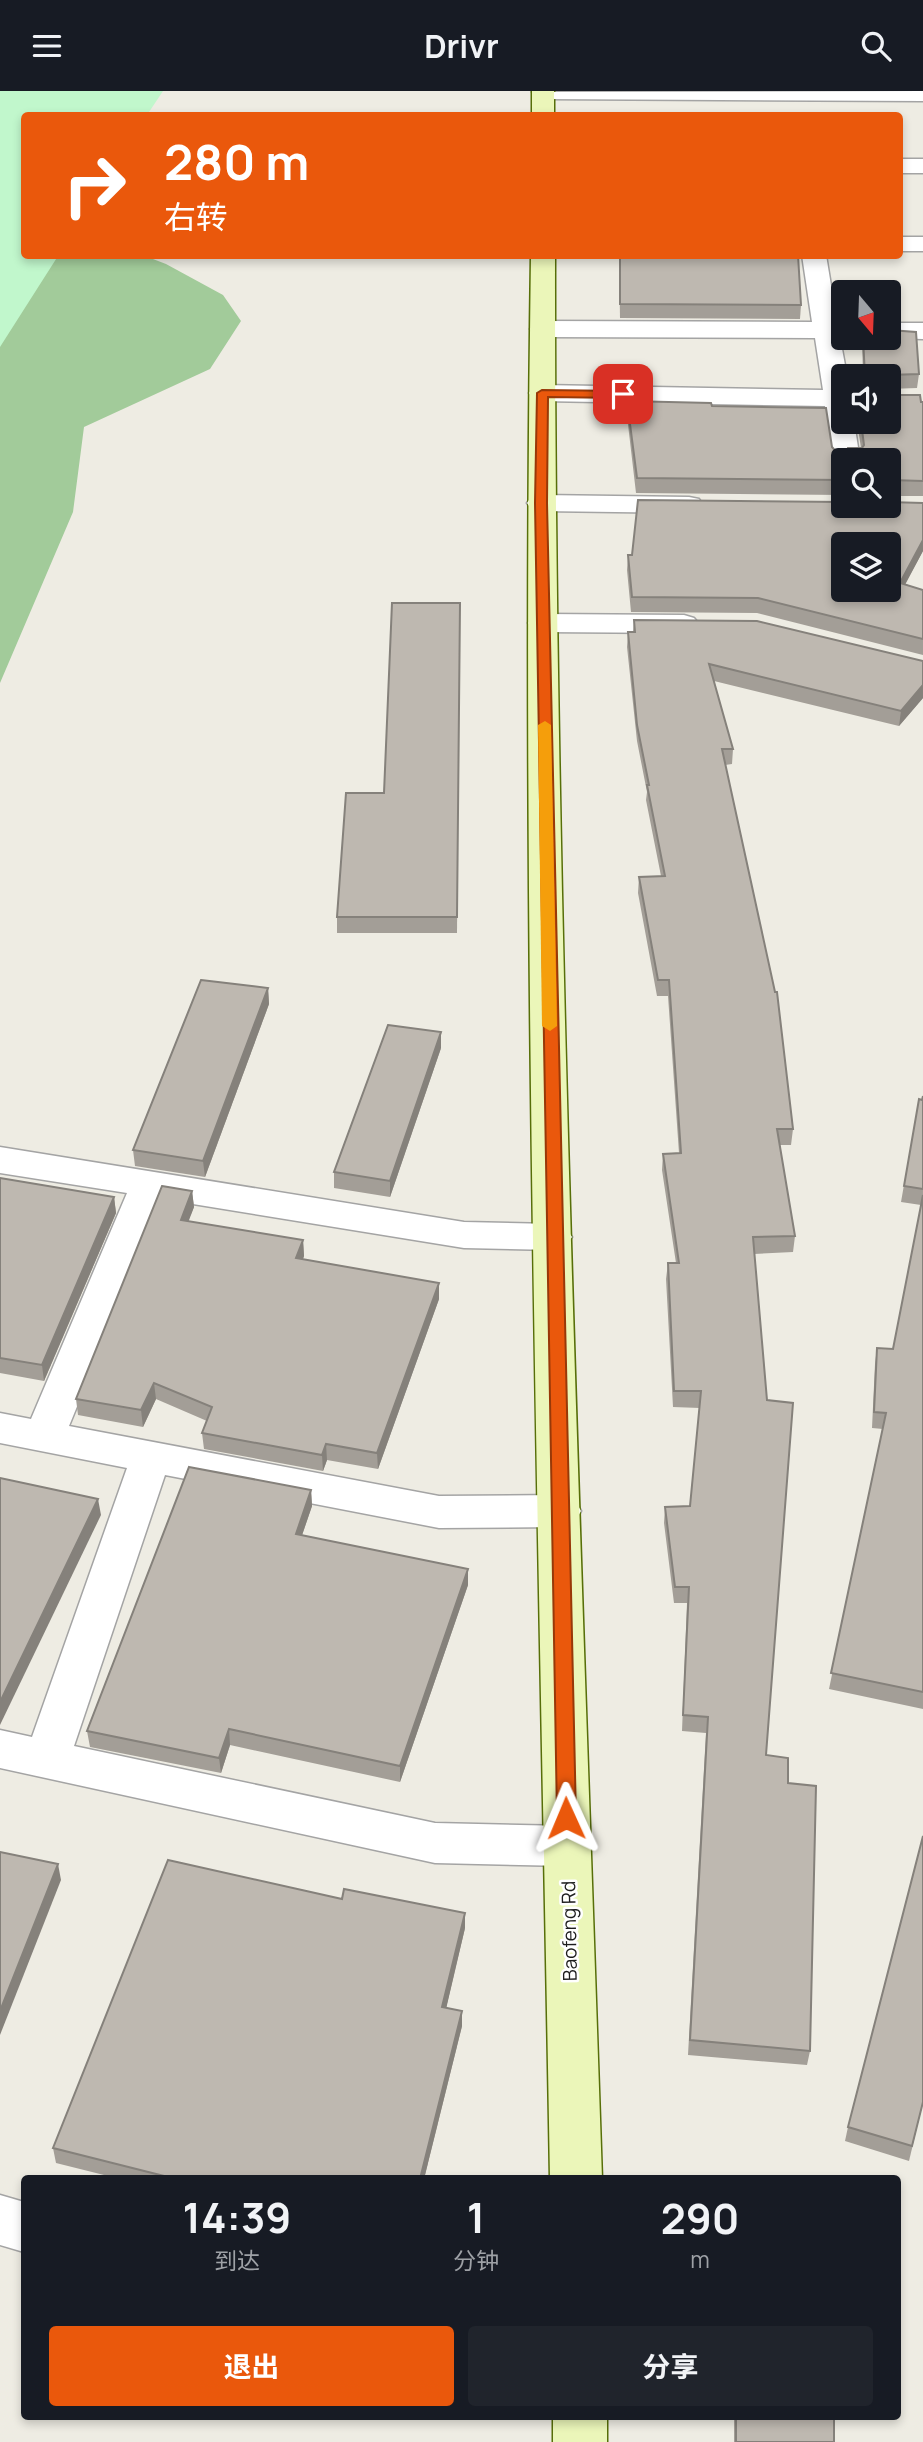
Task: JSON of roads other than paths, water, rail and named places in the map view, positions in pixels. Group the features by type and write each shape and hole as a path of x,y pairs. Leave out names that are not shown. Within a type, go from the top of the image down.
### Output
{"street":[{"path":"543,112 543,92 790,100 923,95"},
{"path":"903,166 923,166"},
{"path":"903,244 923,244"},
{"name":"Baofeng Rd","path":"543,259 541,503 553,1237 576,2175"},
{"path":"815,259 831,316"},
{"path":"543,329 831,330"},
{"path":"901,331 923,331"},
{"path":"542,393 831,398"},
{"path":"541,503 718,505"},
{"path":"543,623 716,624"},
{"path":"0,1160 464,1235 553,1237"},
{"path":"44,1436 149,1185"},
{"path":"0,1428 439,1512 559,1511"},
{"path":"47,1759 151,1457"},
{"path":"0,1749 435,1843 567,1846"},
{"path":"0,2220 21,2226"},
{"path":"580,2420 580,2442"}]}
